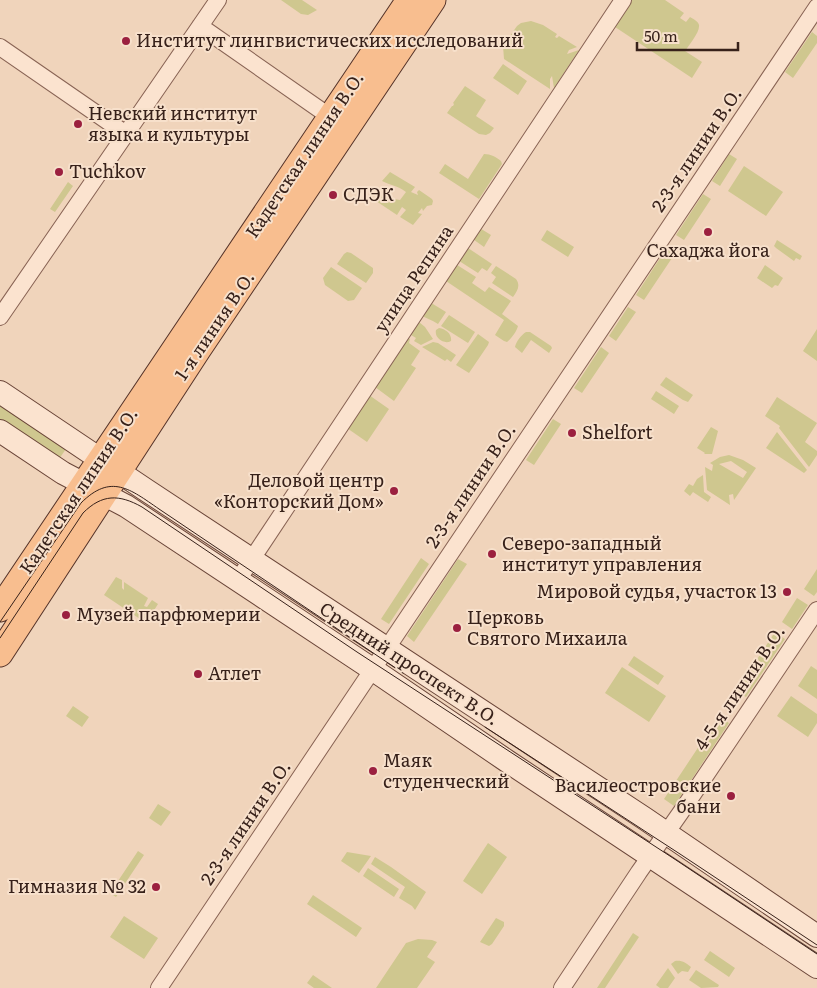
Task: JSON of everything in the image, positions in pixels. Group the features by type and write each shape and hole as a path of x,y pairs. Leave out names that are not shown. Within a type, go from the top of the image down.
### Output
{"main road":[{"name":"Кадетская линия В.О.","path":"339,123 408,0"},
{"name":"1-я линия В.О.","path":"0,654 94,489 198,350 339,123 433,0"},
{"name":"Средний проспект В.О.","path":"0,392 666,833 817,936"},
{"name":"Средний проспект В.О.","path":"0,431 63,473 126,506 817,967"},
{"name":"Кадетская линия В.О.","path":"0,609 94,489"}],"street":[{"path":"0,317 218,0"},
{"name":"улица Репина","path":"238,580 623,0"},
{"name":"2-3-я линии В.О.","path":"159,988 817,7"},
{"path":"200,26 339,123"},
{"path":"0,48 126,134"},
{"name":"4-5-я линии В.О.","path":"562,988 817,610"}],"shaded area":[{"path":"281,0 302,0 317,10 308,15 301,14"},
{"path":"628,0 665,0 684,13 680,18 686,22 690,17 698,22 698,31 685,51 702,62 692,78 612,25"},
{"path":"531,21 543,25 557,34 555,37 559,36 577,47 569,50 567,54 579,50 554,88 552,76 550,79 550,89 504,59 503,46 517,26"},
{"path":"812,32 817,36 817,43 793,78 785,72"},
{"path":"503,64 527,81 518,95 493,78"},
{"path":"465,86 486,100 476,116 494,128 486,135 479,134 447,113"},
{"path":"484,154 495,157 502,164 479,199 439,173 445,164 468,179"},
{"path":"729,154 737,159 720,186 712,181"},
{"path":"744,166 783,192 766,216 728,191"},
{"path":"390,172 415,187 411,192 418,195 417,192 419,190 433,201 432,205 427,206 423,211 422,208 418,213 422,214 413,225 400,217 406,210 402,207 397,215 376,201 375,197 389,194 394,199 400,200 406,192 382,181"},
{"path":"68,182 73,186 55,212 50,209"},
{"path":"703,194 711,199 684,240 676,235"},
{"path":"478,227 491,235 484,247 470,237"},
{"path":"547,230 574,247 568,257 541,240"},
{"path":"777,240 802,256 800,260 796,258 794,261 776,248 774,246"},
{"path":"465,246 492,264 487,271 482,268 478,273 456,259"},
{"path":"668,246 676,252 644,300 636,295"},
{"path":"347,252 373,268 373,273 366,283 337,264"},
{"path":"454,263 476,277 472,283 485,292 489,287 511,301 502,314 518,326 514,335 507,342 495,335 504,320 443,279"},
{"path":"765,265 783,278 778,286 775,285 772,288 757,278"},
{"path":"496,266 516,279 518,288 513,297 492,283 496,277 491,273"},
{"path":"331,267 362,288 354,300 348,301 325,285 323,278"},
{"path":"428,301 446,312 438,324 419,314"},
{"path":"628,307 636,312 616,341 609,336"},
{"path":"449,315 475,332 468,343 441,326"},
{"path":"419,322 433,339 421,345 414,341 416,338 406,332"},
{"path":"439,328 448,332 451,336 451,341 445,342 438,338 436,330"},
{"path":"817,329 817,361 803,351"},
{"path":"526,332 530,332 551,346 552,348 549,353 531,340 522,353 515,347 516,343"},
{"path":"478,334 489,342 469,373 456,365"},
{"path":"404,335 410,339 409,343 420,351 411,365 416,368 394,401 375,387"},
{"path":"433,342 438,343 456,355 451,362 447,359 445,361 422,347"},
{"path":"601,347 609,353 582,393 574,388"},
{"path":"666,377 693,395 688,402 660,385"},
{"path":"656,391 679,406 674,414 651,399"},
{"path":"369,395 389,409 367,442 344,426"},
{"path":"777,397 817,423 805,442 817,451 817,455 809,467 779,428 780,426 765,416"},
{"path":"0,399 68,446 57,462 0,422"},
{"path":"553,419 561,424 534,465 526,460"},
{"path":"711,427 718,431 712,454 704,454 697,448"},
{"path":"777,432 807,470 804,473 766,448"},
{"path":"729,455 743,460 756,468 734,500 733,494 729,495 730,505 707,490 705,467 712,471 713,465 710,463 720,457","holes":["731,461 747,472 743,478 719,464"]},
{"path":"703,475 704,492 711,497 708,502 693,492 690,496 684,491 689,484 693,486 697,479"},
{"path":"421,558 429,564 389,624 381,619"},
{"path":"458,559 467,564 414,642 407,636"},
{"path":"817,569 817,592 814,596 804,589"},
{"path":"116,577 122,580 122,588 124,590 124,582 148,598 144,606 147,607 152,600 158,604 146,623 104,595"},
{"path":"797,598 808,605 792,629 782,622"},
{"path":"775,632 785,639 746,697 736,691"},
{"path":"634,656 664,676 658,685 628,665"},
{"path":"811,666 817,670 817,699 798,686"},
{"path":"622,667 666,696 649,722 605,693"},
{"path":"791,696 817,714 817,723 808,737 777,716"},
{"path":"73,706 89,717 82,727 66,716"},
{"path":"719,716 729,723 674,806 664,799"},
{"path":"158,804 171,812 161,826 149,818"},
{"path":"488,843 507,857 482,894 463,881"},
{"path":"138,851 144,855 116,897 110,893"},
{"path":"347,852 371,856 359,873 341,861"},
{"path":"375,857 426,892 415,910 399,898 405,887 371,864"},
{"path":"368,868 399,889 394,897 363,876"},
{"path":"313,895 362,928 356,937 307,904"},
{"path":"124,916 158,938 144,959 110,937"},
{"path":"496,918 504,922 504,926 489,946 480,942"},
{"path":"633,933 639,937 605,988 597,988"},
{"path":"418,939 437,942 427,957 435,962 417,988 376,988 406,943"},
{"path":"710,951 735,968 729,977 704,960"},
{"path":"675,961 684,962 691,967 688,972 682,971 678,974 671,964"},
{"path":"668,968 675,978 668,988 660,988 656,985"},
{"path":"696,970 719,985 718,987 701,988 689,980"},
{"path":"313,975 332,988 314,988 307,983"}],"tram line":[{"path":"0,622 81,503 102,488 120,487 139,495 403,673"},
{"path":"0,638 83,513 104,499 118,498 134,503 817,954"},
{"path":"485,727 817,945"}],"place":[{"name":"Институт лингвистических исследований","path":"126,41"},
{"name":"Невский институт языка и культуры","path":"78,124"},
{"name":"Tuchkov","path":"59,172"},
{"name":"СДЭК","path":"333,195"},
{"name":"Сахаджа йога","path":"708,232"},
{"name":"Shelfort","path":"572,433"},
{"name":"Деловой центр «Конторский Дом»","path":"394,491"},
{"name":"Северо-западный институт управления","path":"492,554"},
{"name":"Мировой судья, участок 13","path":"787,592"},
{"name":"Музей парфюмерии","path":"66,615"},
{"name":"Церковь Святого Михаила","path":"457,628"},
{"name":"Атлет","path":"198,674"},
{"name":"Маяк студенческий","path":"373,771"},
{"name":"Василеостровские бани","path":"731,796"},
{"name":"Гимназия № 32","path":"156,887"}]}
